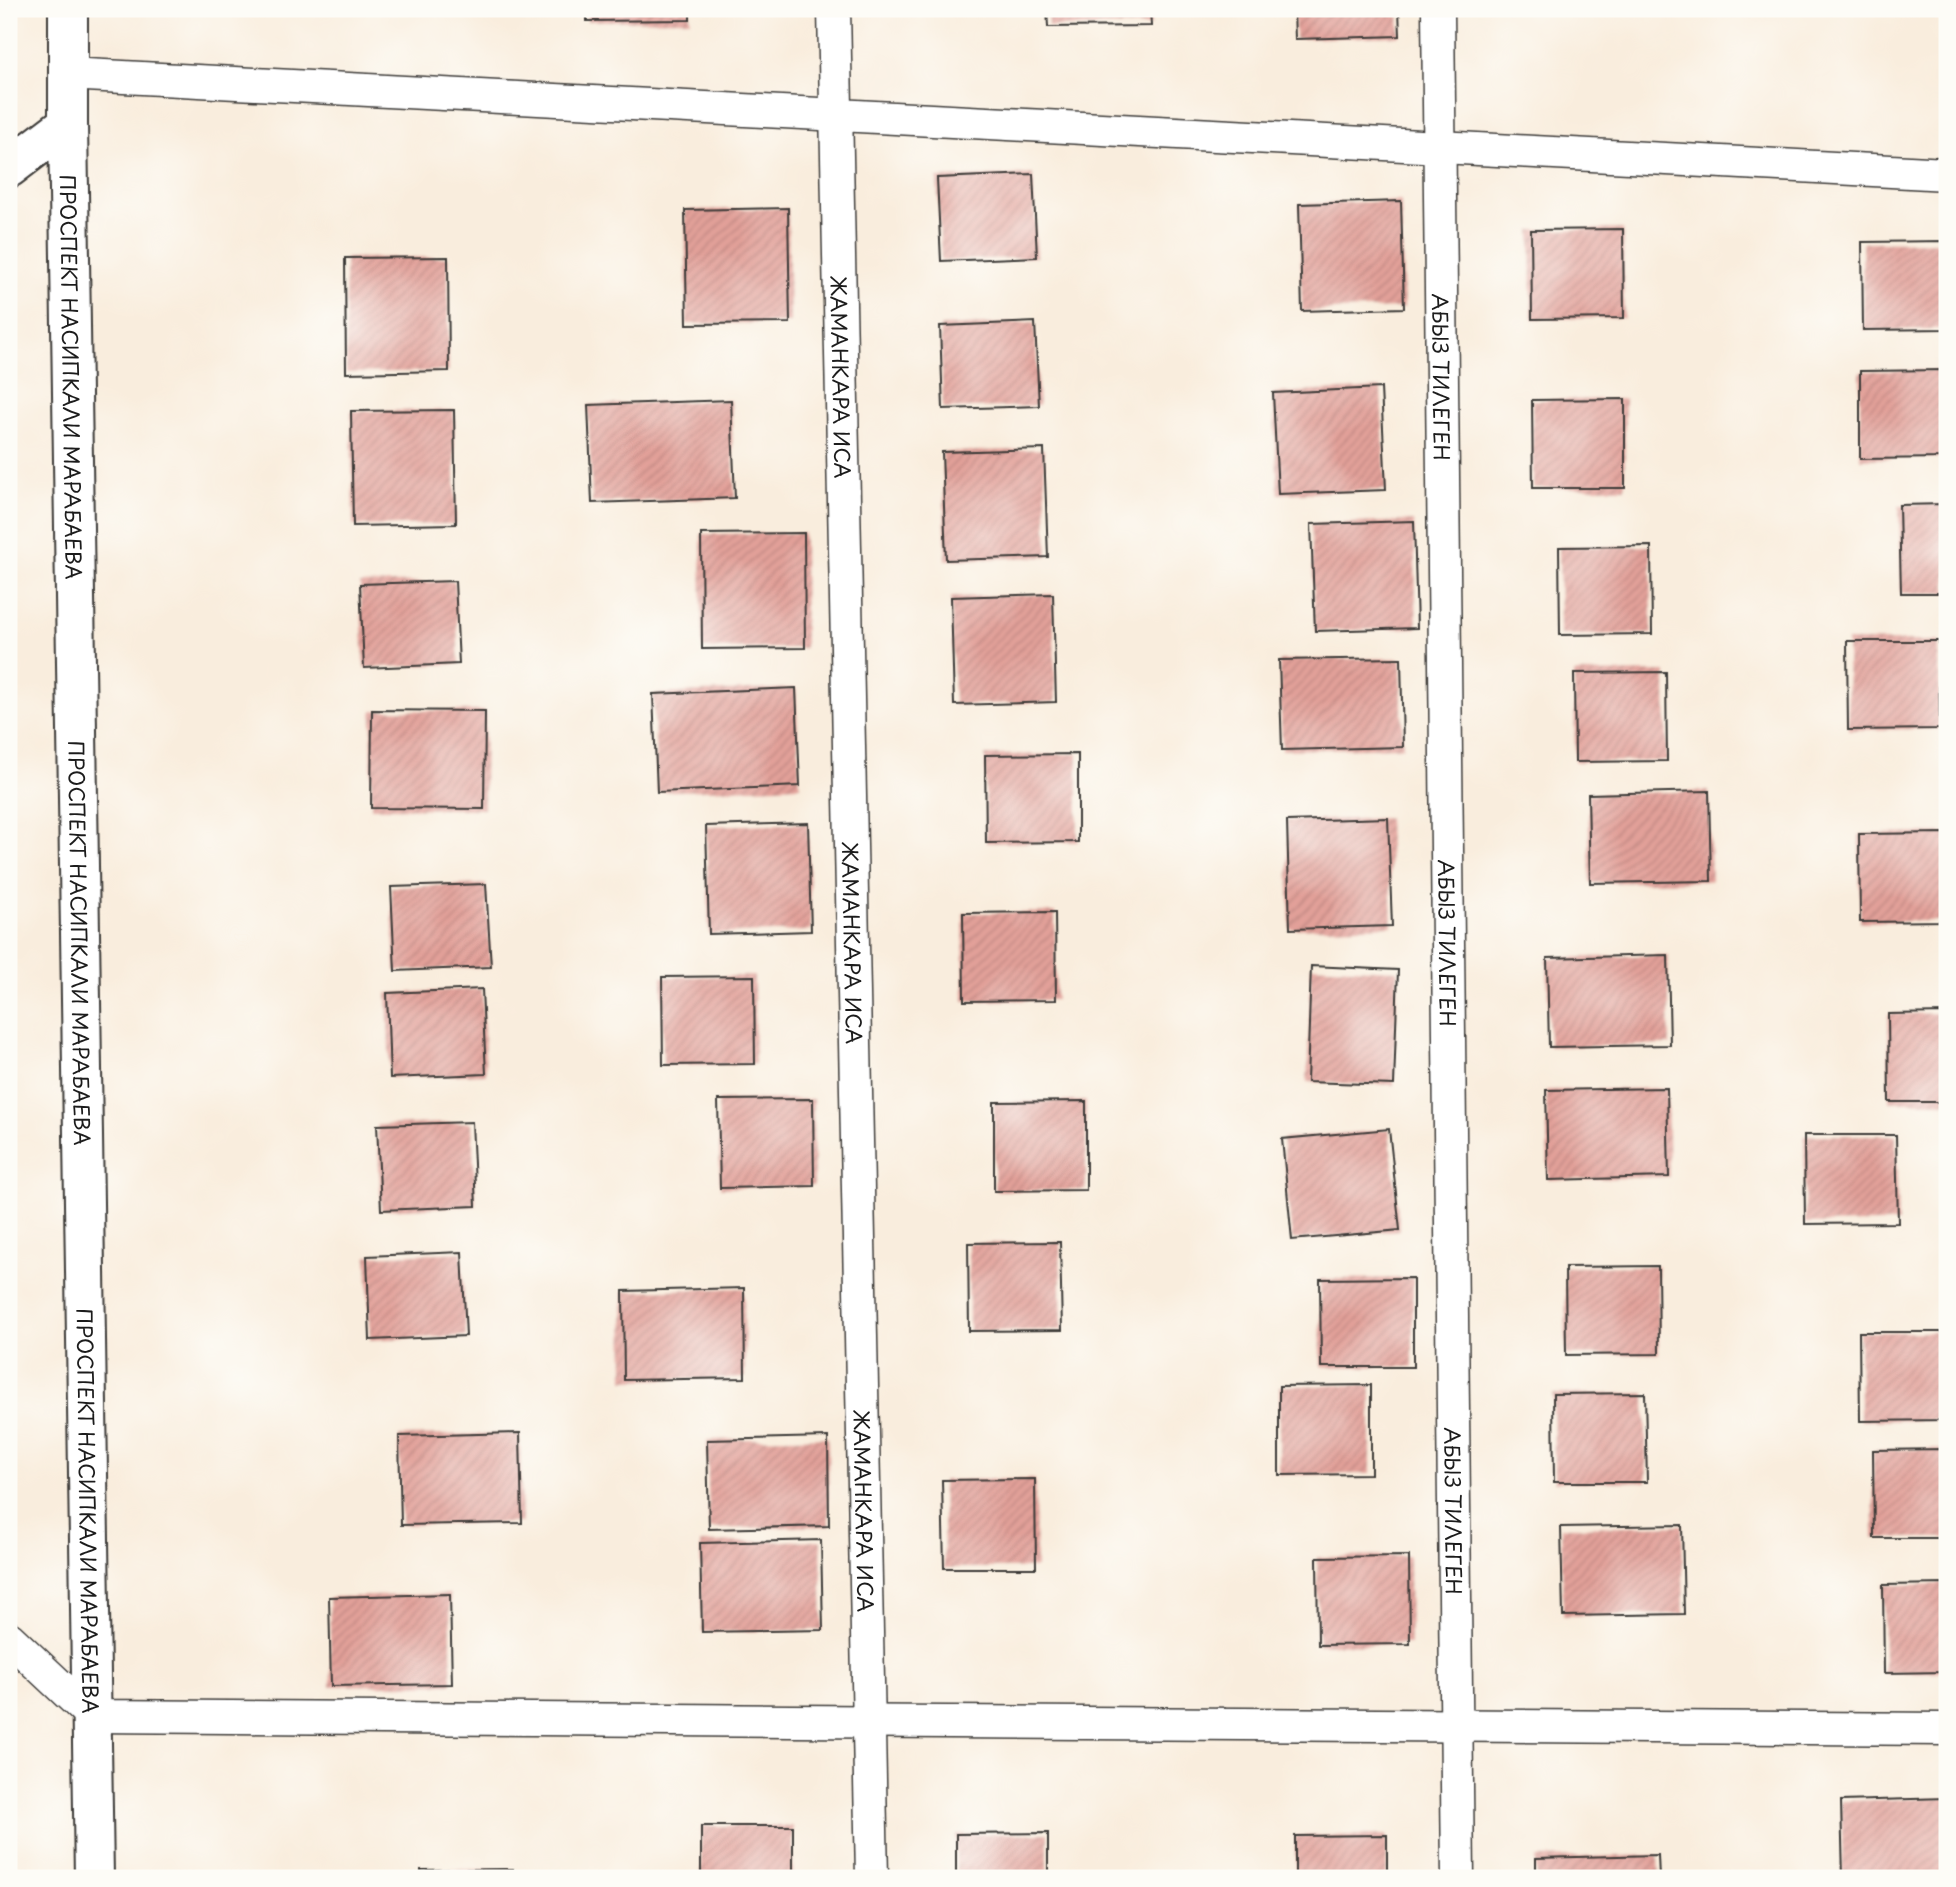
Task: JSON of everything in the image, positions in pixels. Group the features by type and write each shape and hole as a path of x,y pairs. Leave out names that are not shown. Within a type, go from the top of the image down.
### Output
{"main road":[{"name":"ПРОСПЕКТ НАСИПКАЛИ МАРАБАЕВА","path":"68,9 94,1878"},
{"path":"9,168 68,123"}],"street":[{"name":"ЖАМАНКАРА ИСА","path":"834,9 872,1878"},
{"name":"АБЫЗ ТИЛЕГЕН","path":"1438,9 1458,1878"},
{"path":"67,74 1947,174"},
{"path":"9,1639 92,1716 1947,1728"}],"building":[{"path":"587,9 690,9 690,20 587,21"},
{"path":"1047,9 1150,9 1151,26 1048,27"},
{"path":"1294,9 1399,9 1400,36 1295,39"},
{"path":"1033,174 1037,257 941,261 937,178"},
{"path":"1401,201 1404,308 1302,311 1299,204"},
{"path":"788,208 790,323 687,324 685,210"},
{"path":"1623,229 1624,318 1532,319 1531,230"},
{"path":"1947,241 1947,329 1863,330 1862,242"},
{"path":"448,257 449,371 346,373 345,258"},
{"path":"1035,322 1039,406 943,409 940,326"},
{"path":"1947,370 1947,458 1860,459 1860,371"},
{"path":"1381,388 1386,490 1278,494 1273,393"},
{"path":"1625,399 1625,488 1533,488 1532,400"},
{"path":"731,400 735,498 592,503 588,405"},
{"path":"454,410 456,524 353,526 351,411"},
{"path":"1044,449 1048,557 946,560 942,452"},
{"path":"1947,504 1947,593 1901,593 1899,505"},
{"path":"1414,521 1417,628 1315,631 1311,524"},
{"path":"804,533 805,648 702,649 701,534"},
{"path":"1651,546 1652,634 1560,635 1559,547"},
{"path":"455,581 459,664 364,668 360,584"},
{"path":"1053,594 1056,702 954,705 951,597"},
{"path":"1847,641 1939,641 1940,729 1848,730"},
{"path":"1401,658 1403,747 1282,750 1279,660"},
{"path":"1666,672 1667,761 1575,762 1574,673"},
{"path":"796,688 800,786 657,792 653,694"},
{"path":"372,710 485,711 484,809 371,808"},
{"path":"1078,754 1078,842 986,843 985,755"},
{"path":"1709,791 1711,881 1590,883 1588,794"},
{"path":"1388,818 1392,926 1290,929 1287,821"},
{"path":"808,823 811,931 709,934 706,826"},
{"path":"1947,833 1947,921 1860,922 1859,834"},
{"path":"486,884 491,967 395,971 391,887"},
{"path":"1055,912 1056,1000 964,1001 963,913"},
{"path":"1668,955 1670,1045 1549,1047 1547,958"},
{"path":"1311,966 1398,970 1394,1085 1307,1082"},
{"path":"754,976 755,1064 663,1065 662,977"},
{"path":"482,989 486,1074 390,1078 387,993"},
{"path":"1947,1013 1947,1102 1889,1102 1888,1014"},
{"path":"1667,1088 1669,1177 1548,1180 1546,1090"},
{"path":"813,1099 814,1186 720,1188 718,1100"},
{"path":"1086,1101 1086,1190 994,1191 994,1102"},
{"path":"472,1122 476,1206 381,1210 377,1125"},
{"path":"1389,1129 1400,1230 1292,1240 1282,1139"},
{"path":"1804,1135 1896,1135 1898,1223 1805,1224"},
{"path":"1060,1242 1062,1330 969,1331 968,1243"},
{"path":"462,1252 466,1336 370,1340 367,1256"},
{"path":"1658,1266 1659,1354 1566,1355 1565,1267"},
{"path":"1413,1278 1413,1367 1321,1367 1320,1279"},
{"path":"744,1288 745,1378 624,1380 623,1291"},
{"path":"1859,1332 1947,1332 1947,1420 1860,1421"},
{"path":"1371,1385 1371,1474 1279,1475 1279,1386"},
{"path":"1645,1393 1647,1482 1554,1482 1553,1394"},
{"path":"520,1433 522,1523 401,1525 399,1436"},
{"path":"828,1437 829,1526 709,1529 707,1440"},
{"path":"1947,1449 1947,1538 1874,1538 1873,1450"},
{"path":"1035,1479 1036,1568 944,1568 942,1480"},
{"path":"1682,1525 1684,1614 1563,1616 1561,1527"},
{"path":"821,1540 823,1630 702,1632 700,1543"},
{"path":"1409,1556 1410,1644 1318,1645 1317,1557"},
{"path":"1947,1584 1947,1672 1884,1673 1883,1585"},
{"path":"450,1594 452,1684 331,1686 329,1597"},
{"path":"1947,1798 1947,1878 1843,1878 1841,1801"},
{"path":"701,1826 793,1826 793,1878 701,1878"},
{"path":"1048,1833 1048,1878 956,1878 956,1834"},
{"path":"1387,1835 1387,1878 1295,1878 1295,1836"},
{"path":"1658,1855 1659,1878 1536,1878 1536,1858"},
{"path":"513,1869 513,1878 421,1878 421,1870"}]}
